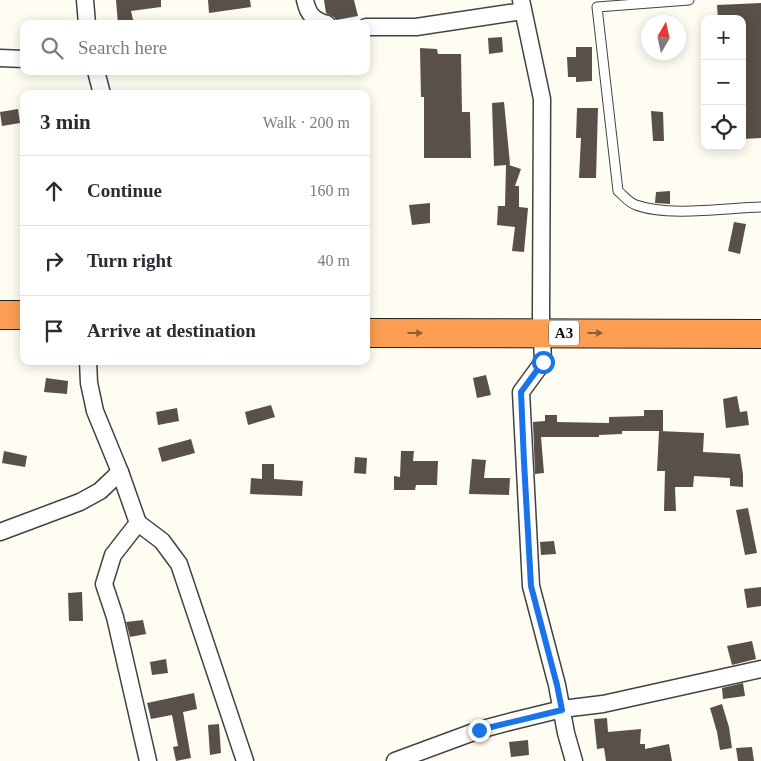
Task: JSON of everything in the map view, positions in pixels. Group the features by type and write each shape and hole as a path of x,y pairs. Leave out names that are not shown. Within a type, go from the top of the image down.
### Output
{"highway":[{"path":"0,314 20,315"},
{"name":"A3","path":"370,315 541,324 761,331"},
{"name":"A3","path":"370,333 541,324"},
{"path":"0,332 20,332"}],"street":[{"path":"85,0 87,20"},
{"path":"306,0 308,12 316,20"},
{"path":"370,26 416,27 522,6 542,99 541,324 543,362 521,392 531,586 557,685 574,761"},
{"path":"0,58 20,59"},
{"path":"97,75 101,90"},
{"path":"88,365 95,411 138,522 162,541 179,564 245,761"},
{"path":"0,532 80,502 100,491 120,472"},
{"path":"138,522 113,555 104,584 115,617 148,761"},
{"path":"395,761 479,730 562,710 603,704 761,670"}],"lane":[{"path":"689,0 597,7 618,190 634,205 651,209 669,211 761,207"}],"building":[{"path":"116,0 161,0 161,7 131,11 133,20 118,20"},
{"path":"208,0 250,0 251,7 209,13"},
{"path":"324,0 354,0 358,16 336,20 326,13"},
{"path":"761,3 761,138 746,139 746,15 718,15 717,5"},
{"path":"502,37 503,52 489,54 488,38"},
{"path":"576,47 592,47 592,81 576,82 576,77 568,77 567,57 576,57"},
{"path":"420,48 437,49 438,54 461,54 462,112 470,112 471,158 424,158 424,97 421,97"},
{"path":"504,102 509,165 521,169 515,186 519,186 519,207 528,208 524,252 512,251 515,227 497,225 498,206 505,206 506,165 494,166 492,103"},
{"path":"577,108 598,108 596,178 579,178 581,138 576,138"},
{"path":"18,109 20,123 2,126 0,112"},
{"path":"651,111 663,112 664,141 653,141"},
{"path":"670,191 670,204 655,203 656,192"},
{"path":"430,203 430,223 412,225 409,205"},
{"path":"734,222 746,224 740,254 728,251"},
{"path":"486,375 491,395 477,398 473,378"},
{"path":"46,378 68,381 67,394 44,392"},
{"path":"737,396 740,412 747,411 749,425 726,428 723,399"},
{"path":"271,405 275,417 248,425 245,412"},
{"path":"177,408 179,421 158,425 156,412"},
{"path":"644,410 663,410 663,431 622,431 622,434 599,435 599,437 541,437 544,473 535,474 533,422 545,421 545,415 557,415 557,422 609,423 609,417 644,416"},
{"path":"659,431 704,433 703,452 740,454 743,487 730,486 730,478 694,476 693,487 675,487 676,511 664,511 665,471 657,471"},
{"path":"191,439 195,453 162,462 158,448"},
{"path":"4,451 27,456 25,467 2,463"},
{"path":"401,451 414,451 413,461 438,461 437,485 416,485 415,490 394,490 394,476 400,477"},
{"path":"355,457 367,458 366,474 354,473"},
{"path":"472,459 486,460 484,478 510,478 509,495 469,494"},
{"path":"262,464 274,464 274,479 303,481 302,496 250,494 251,478 262,479"},
{"path":"748,508 757,553 745,555 736,510"},
{"path":"554,541 556,554 541,555 540,542"},
{"path":"761,587 761,606 747,608 744,589"},
{"path":"82,592 83,621 69,621 68,593"},
{"path":"143,620 146,634 130,637 126,622"},
{"path":"752,641 756,659 732,665 727,646"},
{"path":"166,659 168,673 152,675 150,662"},
{"path":"743,683 745,696 723,699 722,688"},
{"path":"194,693 197,709 183,712 191,758 176,761 173,747 178,746 172,715 151,719 147,703"},
{"path":"722,704 729,727 732,748 720,750 710,708"},
{"path":"607,718 608,732 641,729 640,744 645,744 645,749 669,744 672,761 606,761 604,748 597,749 594,719"},
{"path":"219,724 221,753 210,755 208,725"},
{"path":"528,740 529,755 511,757 509,742"},
{"path":"752,747 754,761 738,761 736,748"}],"route":[{"path":"479,730 562,710 531,586 524,462 521,392 543,362"}]}
